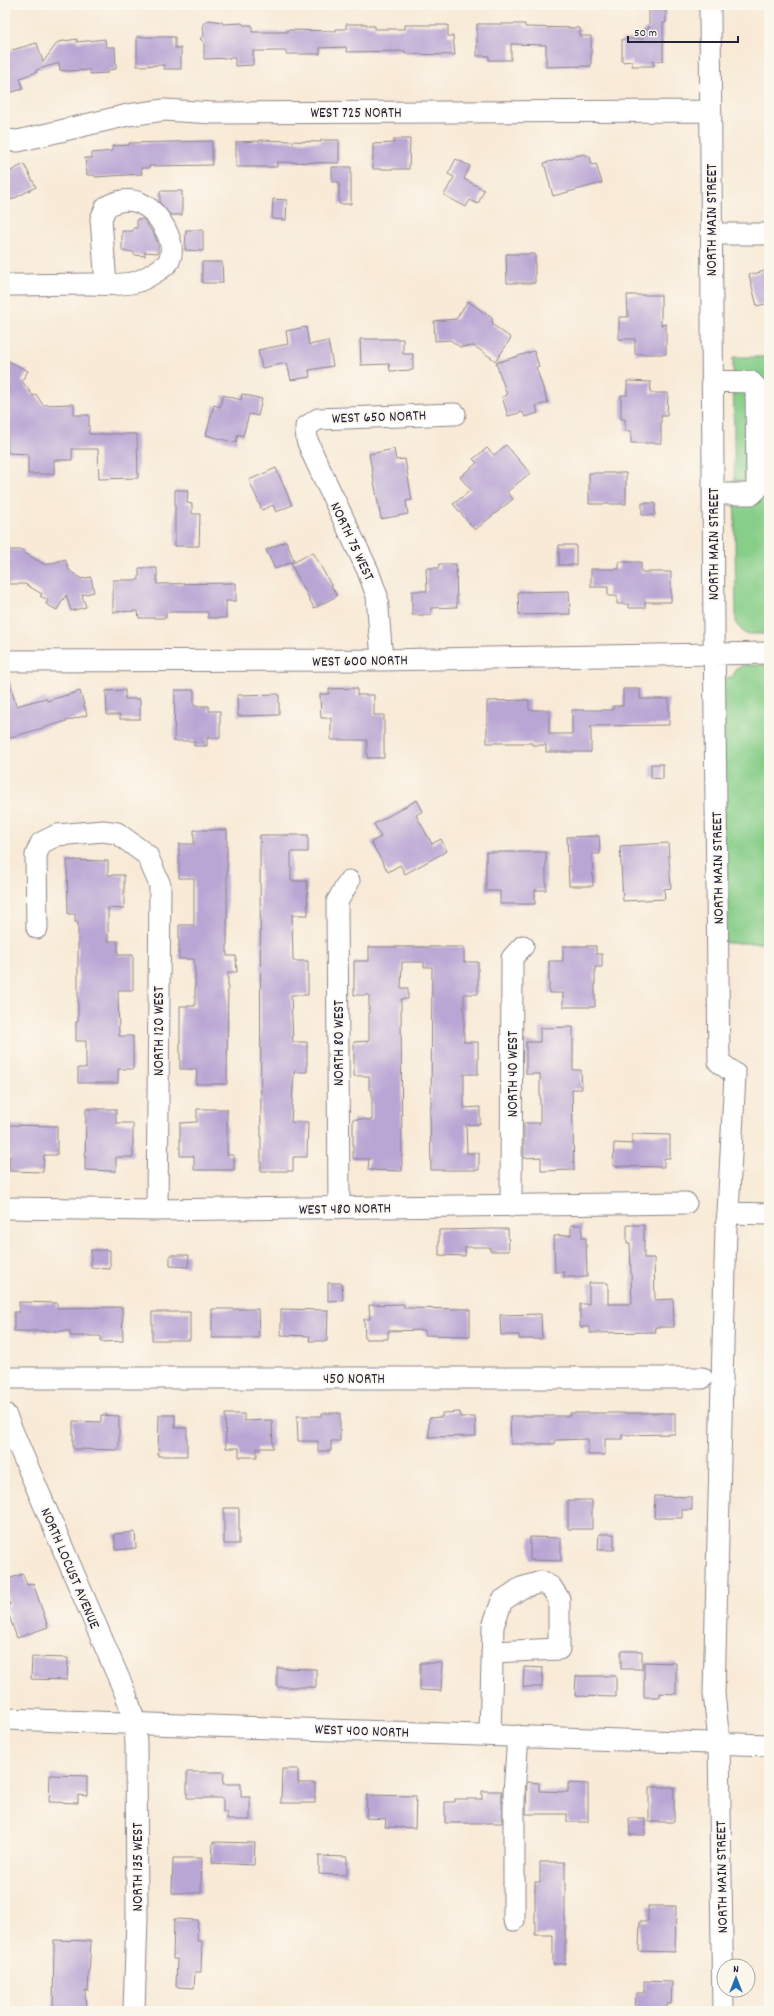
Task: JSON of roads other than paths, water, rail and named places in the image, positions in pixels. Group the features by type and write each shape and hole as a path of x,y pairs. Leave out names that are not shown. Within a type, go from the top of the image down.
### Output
{"street":[{"name":"NORTH MAIN STREET","path":"710,5 714,653 719,1062 735,1074 726,1236 714,1693 719,1742 723,2011"},
{"name":"WEST 725 NORTH","path":"5,140 18,141 128,114 164,110 212,113 710,111"},
{"path":"711,234 769,234"},
{"path":"5,285 106,284"},
{"path":"712,381 751,382 756,387 757,489 752,494 713,494"},
{"name":"WEST 650 NORTH","path":"306,427 318,419 455,414"},
{"name":"NORTH 75 WEST","path":"306,427 307,440 314,457 368,571 377,596 382,660"},
{"name":"WEST 600 NORTH","path":"5,661 382,660 769,653"},
{"name":"NORTH 120 WEST","path":"38,928 36,855 41,843 57,835 103,831 117,833 147,855 160,885 157,1210"},
{"name":"NORTH 80 WEST","path":"338,1208 337,902 349,881"},
{"name":"NORTH 40 WEST","path":"511,1206 512,958 522,946"},
{"name":"WEST 480 NORTH","path":"5,1208 157,1210 686,1203"},
{"path":"728,1213 769,1214"},
{"name":"450 NORTH","path":"5,1378 702,1378"},
{"name":"NORTH LOCUST AVENUE","path":"5,1414 126,1695 135,1722"},
{"path":"490,1734 492,1652"},
{"name":"WEST 400 NORTH","path":"5,1719 490,1734 769,1745"},
{"name":"NORTH 135 WEST","path":"134,2011 137,1848 135,1722"},
{"path":"514,1920 514,1793 518,1736"}]}
